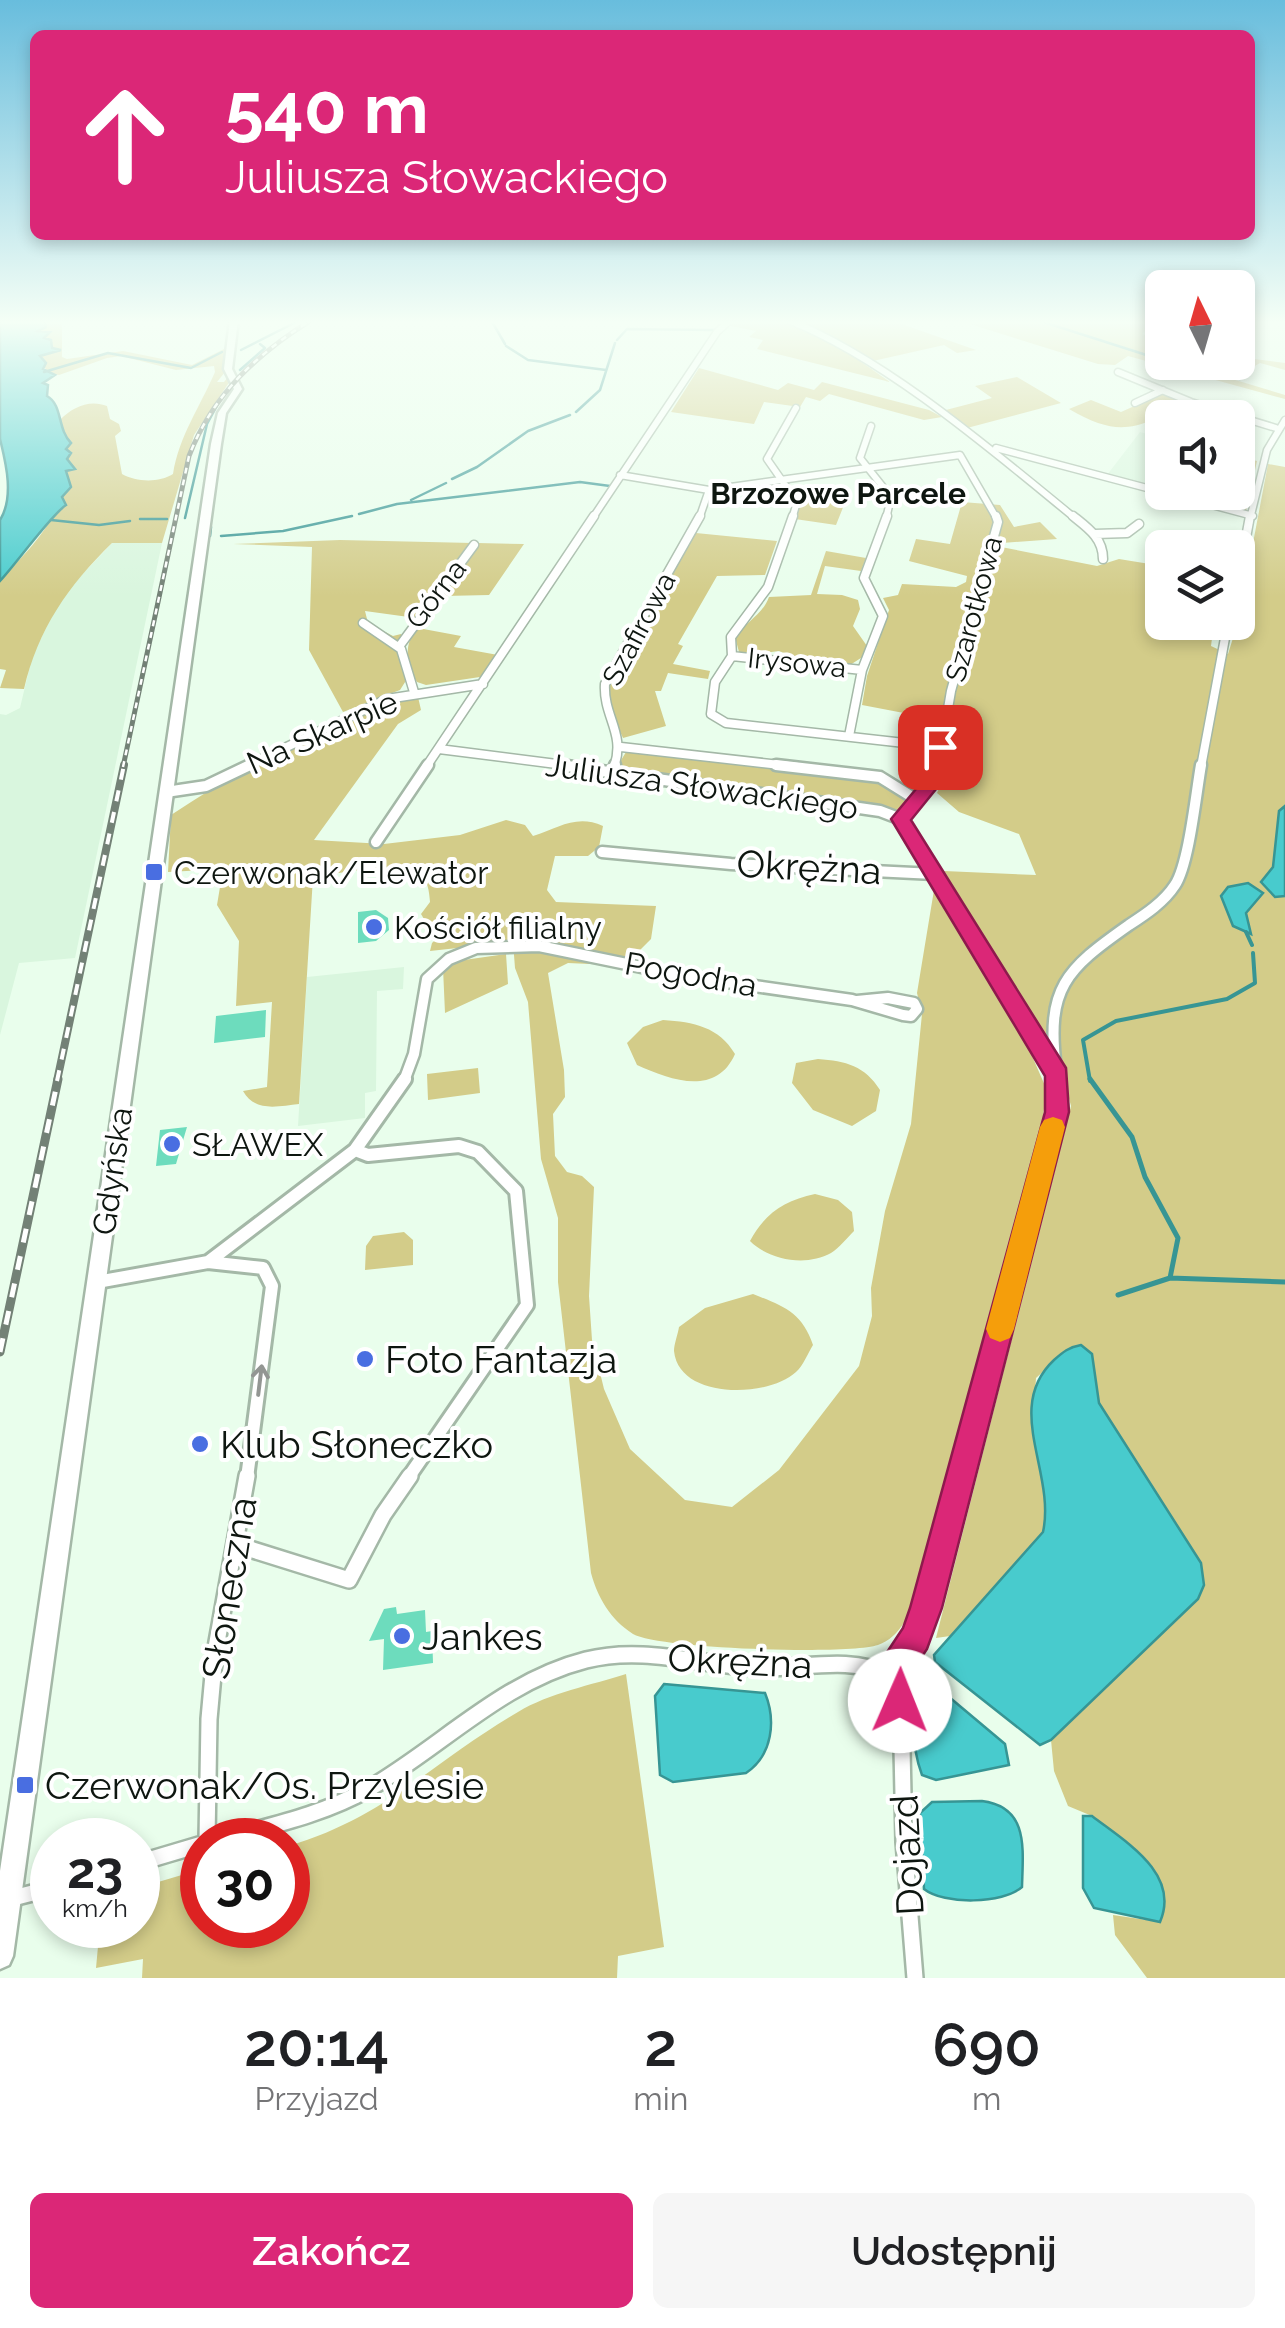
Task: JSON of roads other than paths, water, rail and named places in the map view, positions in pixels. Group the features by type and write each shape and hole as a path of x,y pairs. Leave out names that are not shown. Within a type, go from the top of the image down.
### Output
{"main road":[{"name":"Gdyńska","path":"0,1956 219,424 225,412"}],"street":[{"path":"376,842 663,412"},
{"path":"794,412 767,459 797,502 769,586 759,604 733,628 729,645 732,656 718,668 711,714 726,723 940,747"},
{"path":"941,412 990,447 1095,534 1103,548 1103,559"},
{"path":"1229,412 1276,428"},
{"path":"1250,530 1265,452 1276,428 1285,420"},
{"path":"849,736 862,670 883,616 864,578 891,504 891,497 860,454 872,426"},
{"path":"990,447 1145,487"},
{"name":"Szarotkowa","path":"868,468 960,455 993,506 998,522 940,747 936,778 901,819"},
{"path":"620,475 709,490 868,468"},
{"name":"Szafirowa","path":"621,747 604,698 605,684 691,533 709,490"},
{"path":"1230,510 1253,516"},
{"path":"1095,534 1127,533 1139,524"},
{"name":"Górna","path":"401,644 474,545"},
{"path":"363,622 401,644 408,657 414,692"},
{"path":"889,1675 916,1638 926,1608 1057,1112 1052,1017 1061,979 1074,964 1160,903 1180,877 1225,640"},
{"name":"Irysowa","path":"732,656 862,670"},
{"name":"Na Skarpie","path":"166,792 206,786 375,703 414,692 483,684"},
{"path":"613,771 621,747 867,774 880,777 918,800"},
{"name":"Juliusza Słowackiego","path":"439,749 880,811 901,819 934,874"},
{"name":"Okrężna","path":"602,852 688,856 731,864 934,874"},
{"path":"934,874 1057,1075"},
{"name":"Pogodna","path":"208,1262 355,1150 405,1082 427,978 457,955 502,947 551,946 661,972 857,1001 895,1015 911,1016 917,1010 914,1003 900,998 857,1001"},
{"path":"236,1546 350,1580 383,1514 527,1305 516,1191 478,1152 459,1146 368,1155 355,1150"},
{"name":"Słoneczna","path":"97,1282 208,1262 263,1268 272,1286 236,1546 215,1652 206,1818"},
{"name":"Okrężna","path":"293,1818 366,1791 494,1704 585,1660 668,1656 760,1668 869,1667 889,1675"},
{"name":"Dojazd","path":"889,1675 900,1701 904,1842 915,1978"},
{"path":"8,1900 30,1894"}],"water":[{"path":"0,412 58,412 71,443 66,449 71,453 67,459 75,469 66,471 71,487 62,497 66,505 0,581 0,520 8,489"},
{"path":"1285,806 1285,896 1275,897 1261,882 1273,867 1279,811"},
{"path":"1248,883 1263,893 1246,913 1251,934 1233,926 1221,896 1228,887"},
{"path":"1081,1345 1092,1354 1099,1403 1201,1563 1204,1585 1198,1599 1051,1740 1040,1745 935,1662 934,1655 1043,1532 1045,1509 1034,1442 1033,1399 1039,1379 1054,1360"},
{"path":"930,1681 1005,1744 1009,1765 936,1780 922,1775 914,1739 915,1712 917,1699"},
{"path":"664,1684 765,1693 770,1736 755,1766 746,1773 673,1782 660,1775 655,1696"},
{"path":"982,1801 1008,1811 1016,1821 1022,1844 1022,1887 1001,1897 973,1900 945,1898 924,1889 920,1813 932,1802"},
{"path":"1083,1816 1092,1816 1146,1860 1163,1888 1160,1922 1094,1908 1083,1888"}],"waterway":[{"path":"185,518 207,424 213,412"},
{"path":"452,479 477,467 528,431 570,415"},
{"path":"359,514 397,504 580,482 610,486"},
{"path":"411,500 446,483"},
{"path":"221,536 283,531 352,516"},
{"path":"140,519 167,519"},
{"path":"51,520 99,525 130,521"},
{"path":"210,536 211,527"},
{"path":"1246,932 1252,945"},
{"path":"1090,1081 1083,1040 1116,1021 1227,999 1255,983 1253,953"},
{"path":"1090,1079 1132,1137 1145,1177 1178,1238 1170,1278"},
{"path":"1118,1295 1170,1278"},
{"path":"1170,1278 1285,1282"}],"railway":[{"path":"123,767 189,456 211,412"},
{"path":"57,1081 124,765"},
{"path":"0,1352 58,1079"}],"place":[{"name":"Czerwonak/Elewator","path":"154,872"},
{"name":"Kościół filialny","path":"374,927"},
{"name":"SŁAWEX","path":"172,1144"},
{"name":"Foto Fantazja","path":"365,1359"},
{"name":"Klub Słoneczko","path":"200,1444"},
{"name":"Jankes","path":"402,1636"},
{"name":"Czerwonak/Os. Przylesie","path":"25,1785"}],"district":[{"name":"Brzozowe Parcele","path":"838,493"}]}
